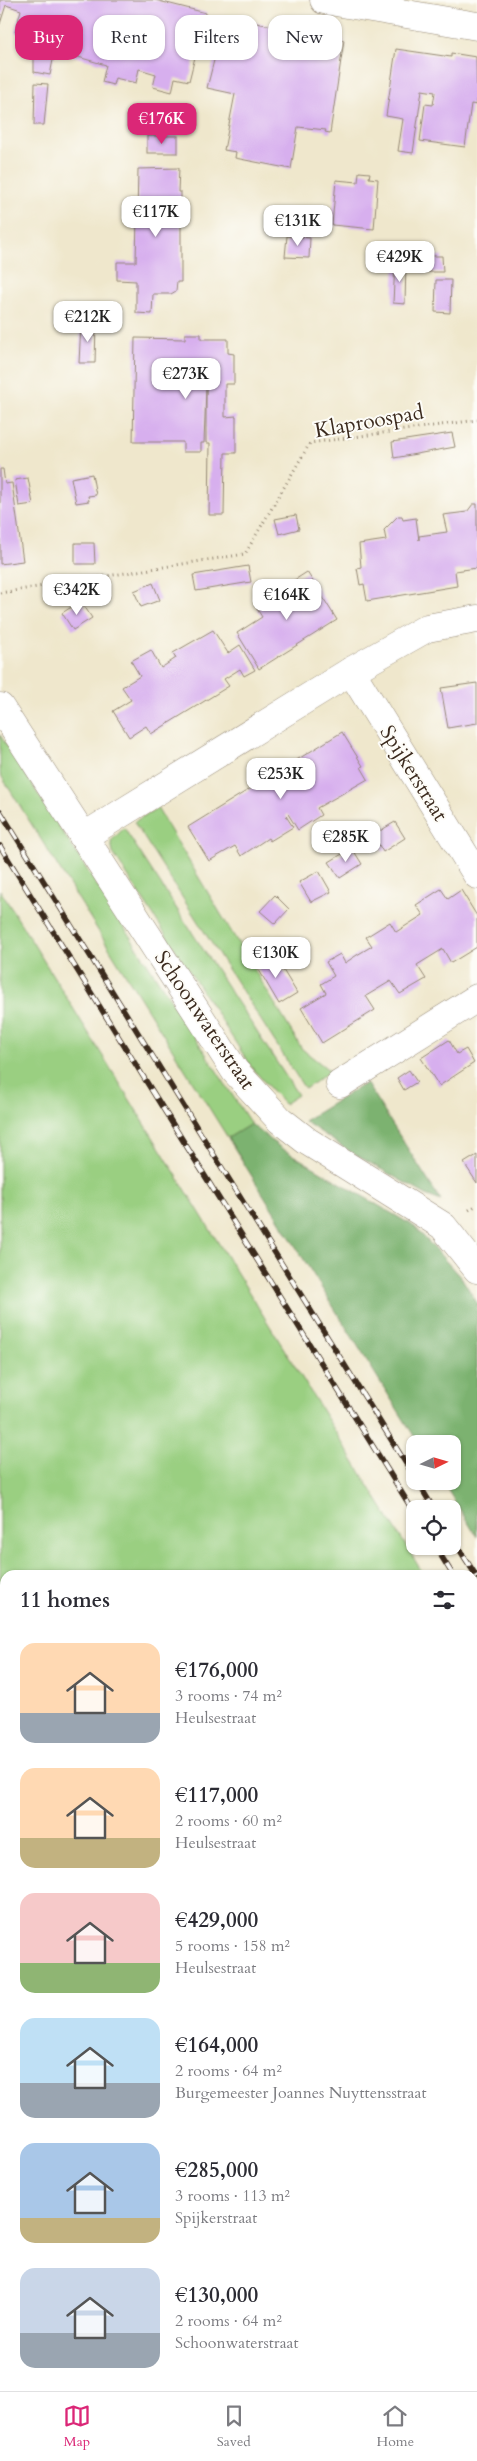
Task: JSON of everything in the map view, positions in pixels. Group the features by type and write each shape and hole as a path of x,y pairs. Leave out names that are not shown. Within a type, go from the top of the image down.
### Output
{"street":[{"path":"324,0 477,26"},
{"path":"83,837 352,671 427,628 477,619"},
{"name":"Spijkerstraat","path":"352,671 477,875"},
{"name":"Schoonwaterstraat","path":"0,707 235,1071 280,1120 307,1142 443,1226 477,1269"},
{"path":"340,1084 477,998"}],"path":[{"name":"Klaproospad","path":"0,593 245,554 310,443 477,420"}],"green space":[{"path":"0,735 251,1124 228,1138 0,774"},
{"path":"157,808 302,1049 330,1071 305,1089 134,822"},
{"path":"124,828 298,1095 284,1104 252,1068 113,853 111,841"},
{"path":"0,890 406,1546 406,1555 412,1555 421,1570 0,1570"},
{"path":"366,1083 441,1201 428,1196 349,1151 304,1121"},
{"path":"251,1124 281,1148 415,1227 463,1280 477,1303 477,1537 461,1511 461,1500 454,1500 448,1490 461,1490 461,1435 413,1435 228,1138"}],"building":[{"path":"0,0 155,0 206,13 206,15 175,15 175,60 194,60 189,81 175,78 172,92 153,87 156,74 139,69 136,83 115,78 113,85 102,82 106,65 83,58 83,15 20,15 21,10 6,5 0,24"},
{"path":"258,23 268,25 268,60 341,60 330,133 325,132 326,130 298,127 291,169 235,158 236,152 224,150 235,94 207,88 214,60 258,60"},
{"path":"396,49 451,57 451,53 476,57 477,105 471,104 465,147 420,141 425,104 433,105 435,92 422,90 413,153 398,151 403,119 386,116"},
{"path":"34,60 53,60 50,75 34,72"},
{"path":"35,83 48,84 44,125 34,125"},
{"path":"147,136 178,136 178,153 147,153"},
{"path":"179,168 178,192 181,192 181,282 177,282 176,291 171,294 153,294 152,314 136,313 136,281 117,280 117,262 136,262 138,169"},
{"path":"359,172 370,173 369,178 378,179 374,229 332,225 336,180 358,182"},
{"path":"287,236 310,238 309,258 285,257"},
{"path":"421,256 442,256 443,272 421,272"},
{"path":"395,262 406,263 405,304 393,303"},
{"path":"436,280 451,280 450,313 435,312"},
{"path":"81,323 96,324 95,363 79,363"},
{"path":"185,334 201,334 201,339 228,339 228,353 234,354 234,384 225,384 225,417 236,416 236,453 225,453 224,515 209,515 210,443 206,443 206,389 204,443 201,443 201,452 183,452 183,442 133,442 135,338 185,339"},
{"path":"452,433 455,447 394,458 392,442"},
{"path":"0,469 3,469 5,484 12,483 23,561 0,564"},
{"path":"92,474 96,495 88,496 89,501 76,503 71,478"},
{"path":"28,478 33,504 19,506 15,480"},
{"path":"473,504 477,504 477,568 455,571 457,586 367,601 364,584 360,585 357,568 361,567 359,544 386,540 384,530 398,516 402,516 403,520 416,518 419,540 419,536 447,532 443,515 467,512"},
{"path":"296,515 299,529 279,534 275,519"},
{"path":"75,543 94,543 95,564 75,564"},
{"path":"248,566 251,582 196,591 193,575"},
{"path":"307,572 337,620 259,669 237,633 262,617 257,609 285,592 282,588"},
{"path":"153,583 160,600 141,607 134,591"},
{"path":"81,601 92,618 73,630 62,613"},
{"path":"213,630 228,653 240,645 255,670 244,676 240,669 224,679 229,686 151,734 146,726 129,737 113,711 131,700 122,687 140,676 131,661 151,650 161,668 176,658 173,653"},
{"path":"477,683 477,723 448,728 441,688"},
{"path":"342,732 363,766 361,767 368,779 317,808 321,815 298,830 288,814 286,816 293,827 270,841 268,838 241,856 235,846 209,861 188,827"},
{"path":"395,822 405,838 383,852 373,835"},
{"path":"352,848 362,864 340,878 329,862"},
{"path":"319,871 331,892 311,902 299,882"},
{"path":"441,889 448,899 461,890 477,916 477,947 451,963 443,949 417,965 426,979 400,994 391,981 366,996 375,1010 322,1043 301,1008 326,993 321,984 334,976 326,962 340,954 345,963 372,946 366,937 390,922 396,932 423,915 416,905"},
{"path":"275,895 289,909 275,924 260,911"},
{"path":"269,956 272,960 275,957 297,993 279,1004 256,965"},
{"path":"449,1040 457,1054 466,1049 474,1063 439,1086 421,1058"},
{"path":"409,1070 417,1082 404,1090 397,1078"},
{"path":"477,1155 477,1183 464,1163"}],"railway":[{"path":"0,811 406,1464"},
{"path":"0,846 406,1500"},
{"path":"422,1490 429,1500"},
{"path":"461,1552 473,1570"},
{"path":"441,1555 450,1570"}]}
